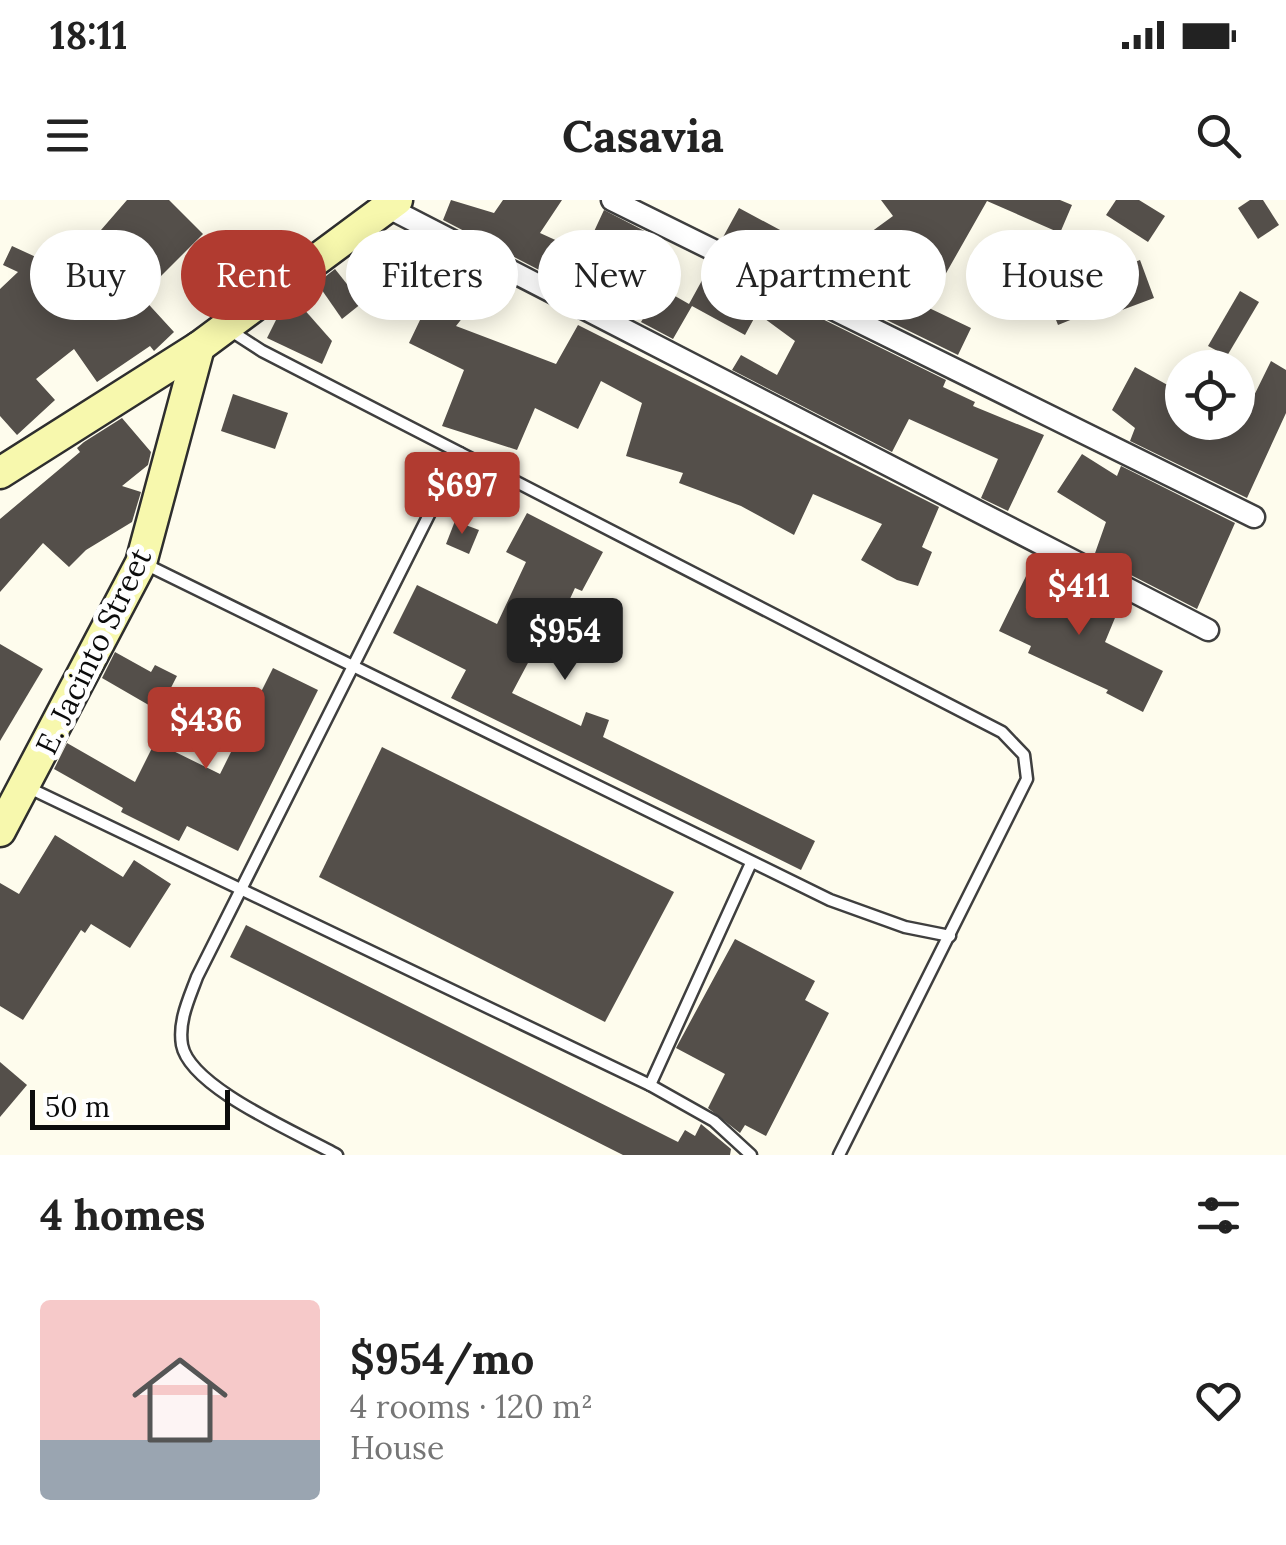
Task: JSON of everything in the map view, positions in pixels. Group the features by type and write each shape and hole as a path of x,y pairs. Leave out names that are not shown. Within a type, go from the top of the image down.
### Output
{"street":[{"path":"612,200 1254,516"},
{"path":"0,473 199,348 223,326 392,203 1208,630"},
{"name":"E. Jacinto Street","path":"0,831 141,563 199,348"}],"lane":[{"path":"223,326 262,351 1002,732 1024,755 1028,779 839,1155"},
{"path":"337,1155 205,1081 182,1048 182,1016 460,453"},
{"path":"141,563 751,864 867,914 950,936"},
{"path":"24,786 650,1085 714,1121 751,1155"},
{"path":"650,1085 751,864"}],"building":[{"path":"127,200 169,200 199,230 181,230 181,256 161,276 161,230 101,230"},
{"path":"451,200 494,213 503,200 562,200 542,230 538,230 538,269 518,259 518,230 462,230 443,220"},
{"path":"881,200 1060,200 1072,205 1061,230 1053,230 987,201 971,230 966,230 966,238 946,273 946,230 874,230 893,216"},
{"path":"1116,200 1139,200 1165,216 1148,242 1139,236 1139,230 1129,230 1106,215"},
{"path":"1250,200 1263,200 1279,225 1258,239 1238,208"},
{"path":"739,208 780,230 727,230"},
{"path":"604,210 643,230 595,230"},
{"path":"12,246 30,254 30,320 161,318 174,332 154,351 150,346 97,382 74,349 36,379 55,400 17,435 0,416 0,289 18,272 3,265"},
{"path":"1139,260 1154,298 1139,304"},
{"path":"335,269 346,283 346,316 342,319 326,296 326,276"},
{"path":"701,282 701,311 692,306 673,339 641,322 681,320 681,299 689,304"},
{"path":"1240,291 1259,302 1231,350 1208,346"},
{"path":"946,316 971,328 958,355 887,320 946,320"},
{"path":"276,320 314,320 332,341 322,364 267,338"},
{"path":"420,320 461,320 456,326 556,364 578,325 939,507 922,547 932,552 918,586 897,580 861,560 882,524 813,494 794,535 741,506 679,483 683,473 626,456 642,403 601,381 578,429 535,408 517,450 442,426 464,370 409,343"},
{"path":"718,320 753,320 745,335"},
{"path":"766,320 824,320 946,380 943,387 975,402 973,406 1044,435 1008,511 981,498 998,459 909,419 892,452 732,370 741,355 777,375 795,341"},
{"path":"1271,361 1286,370 1286,413 1247,498 1130,441 1135,428 1112,410 1135,367 1165,384 1165,440 1255,440 1255,394"},
{"path":"233,394 288,413 275,449 221,431"},
{"path":"122,418 151,452 148,465 122,486 141,492 132,522 86,550 69,567 43,543 0,592 0,519 80,452 77,448 84,442"},
{"path":"1082,454 1117,476 1121,466 1235,523 1197,609 1094,556 1106,522 1057,492"},
{"path":"527,513 603,552 582,591 575,588 555,631 547,627 512,693 581,726 586,712 609,720 603,737 815,841 801,870 451,698 466,670 393,633 417,585 497,624 526,562 506,552"},
{"path":"455,521 479,530 469,554 446,544"},
{"path":"1028,572 1080,598 1085,582 1122,601 1105,642 1163,671 1143,712 1106,693 1108,690 1028,653 1031,646 999,631"},
{"path":"0,644 43,669 0,741"},
{"path":"115,652 151,672 155,665 177,676 159,711 102,678"},
{"path":"273,668 318,690 238,851 187,826 179,841 121,812 123,808 54,769 67,743 135,782 155,742 220,774"},
{"path":"382,747 674,892 605,1022 319,877"},
{"path":"55,835 123,877 134,860 171,884 130,948 91,924 85,933 81,930 23,1020 0,1006 0,883 19,894"},
{"path":"246,925 678,1142 685,1130 695,1136 701,1124 731,1149 730,1155 623,1155 230,957"},
{"path":"735,939 815,981 805,1000 829,1013 766,1136 745,1125 740,1133 708,1108 725,1074 676,1048"},
{"path":"0,1062 27,1085 0,1117"}]}
